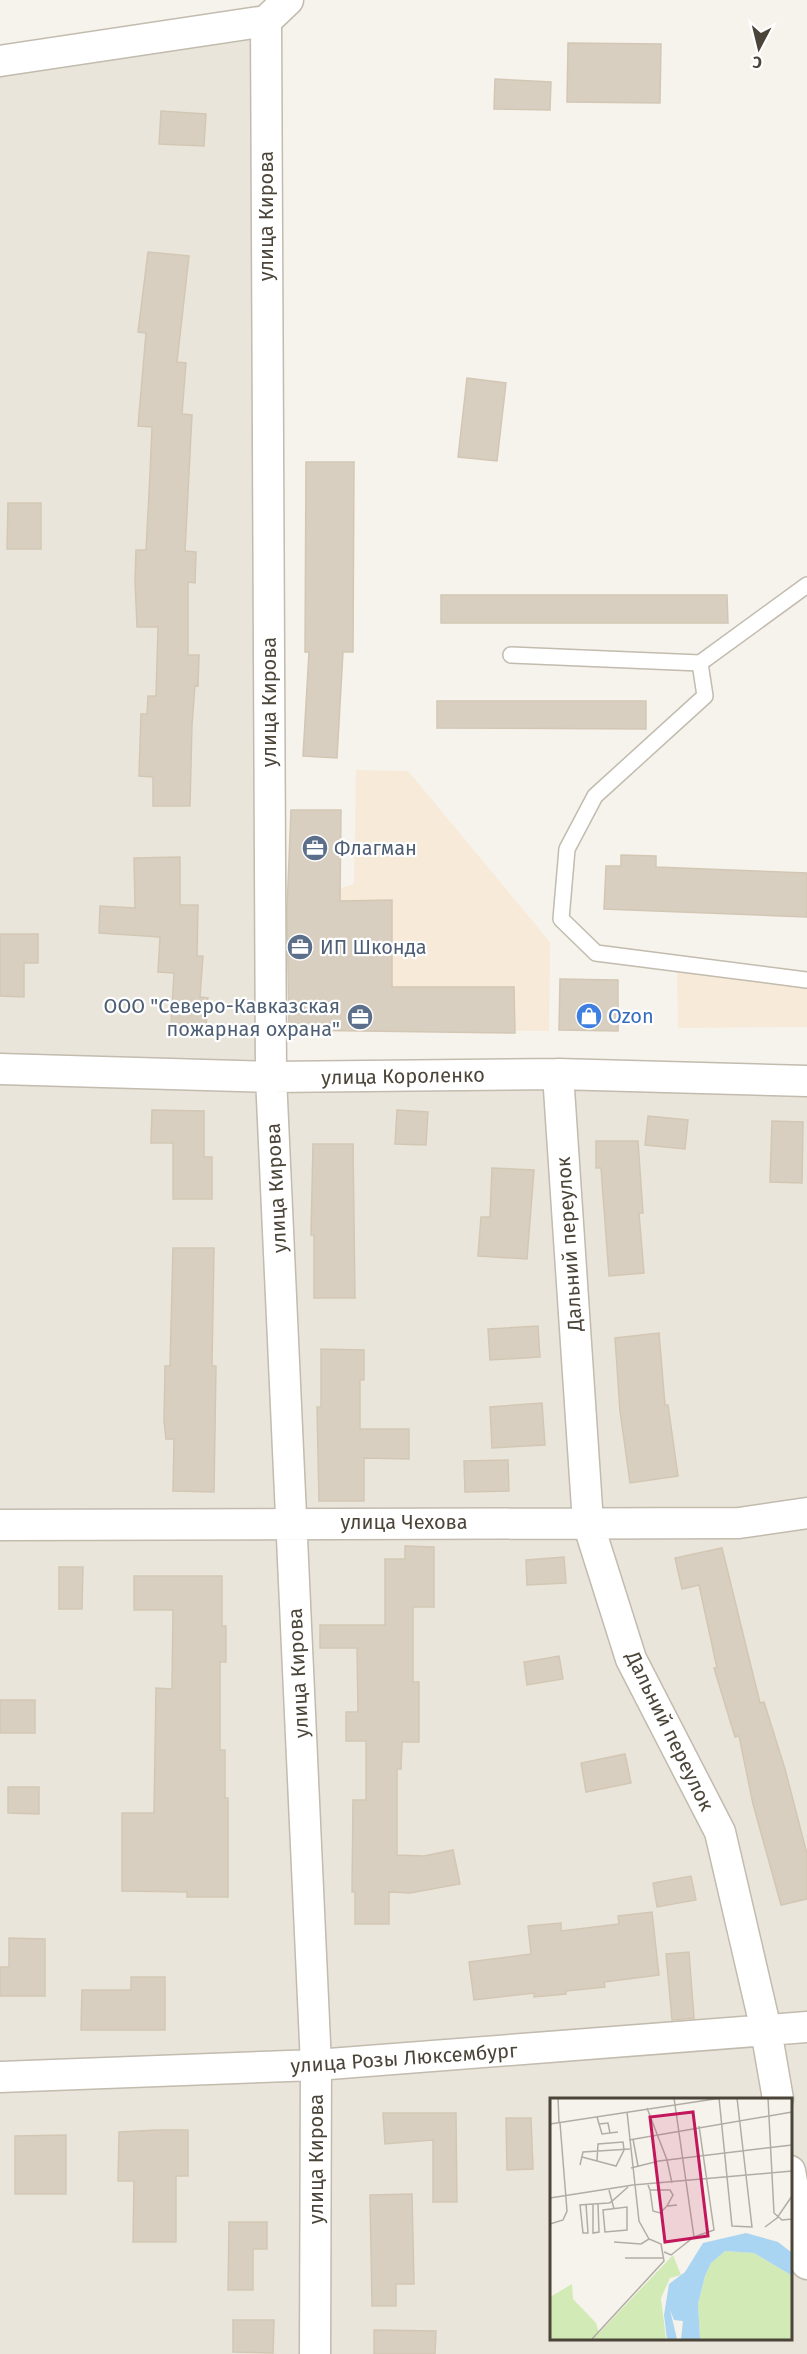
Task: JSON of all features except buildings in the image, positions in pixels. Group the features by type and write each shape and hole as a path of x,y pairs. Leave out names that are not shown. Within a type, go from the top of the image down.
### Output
{"street":[{"path":"0,62 266,21 288,0"},
{"name":"улица Кирова","path":"266,21 271,1077 316,2065 315,2354"},
{"name":"улица Короленко","path":"0,1069 271,1077 558,1074 807,1081"},
{"name":"Дальний переулок","path":"558,1074 588,1523 632,1659 720,1832 766,2030 778,2098"},
{"name":"улица Чехова","path":"0,1525 291,1522 739,1522 807,1513"},
{"name":"улица Розы Люксембург","path":"0,2078 316,2065 807,2027"},
{"path":"792,2181 807,2264"}],"lane":[{"path":"511,655 700,663 807,585"},
{"path":"700,663 705,696 595,796 567,849 561,919 596,953 807,980"}],"shaded area":[{"path":"266,21 271,1077 807,1081 807,2354 0,2354 0,61"},
{"path":"356,770 408,771 550,942 549,1031 289,1030 289,994 328,892 354,884"},
{"path":"807,971 807,1027 678,1028 677,972"}],"place":[{"name":"Флагман","path":"315,848"},
{"name":"ИП Шконда","path":"300,947"},
{"name":"Ozon","path":"589,1016"},
{"name":"ООО \"Северо-Кавказская пожарная охрана\"","path":"360,1017"}]}
